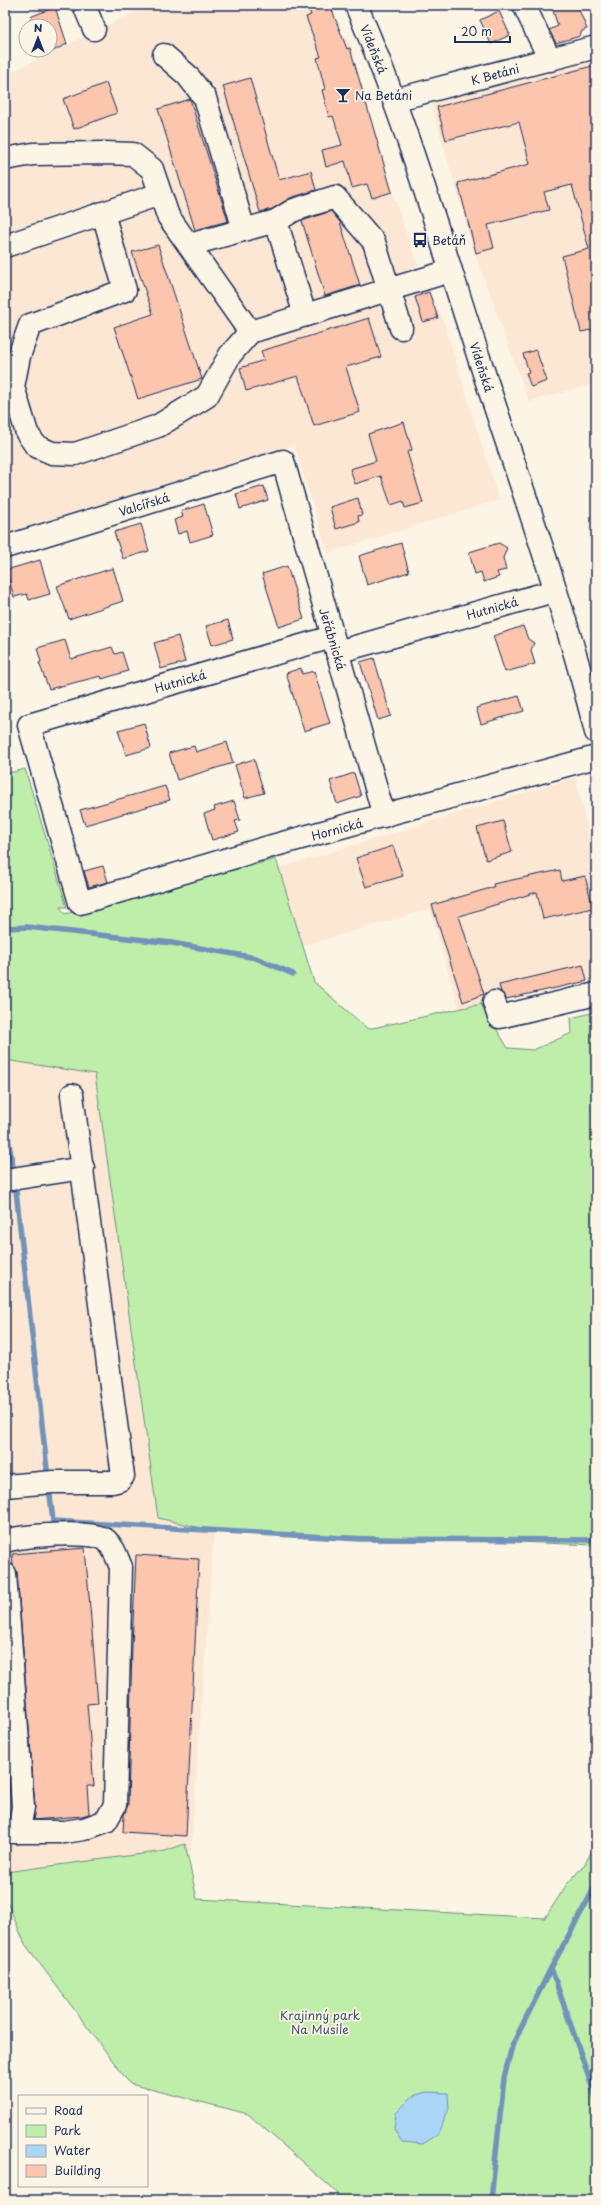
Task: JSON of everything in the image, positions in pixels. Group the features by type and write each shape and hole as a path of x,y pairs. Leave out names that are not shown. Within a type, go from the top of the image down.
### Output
{"street":[{"path":"84,5 94,29"},
{"name":"Vídeňská","path":"356,5 394,100 554,590 581,676 596,732"},
{"path":"524,5 550,60"},
{"name":"K Betáni","path":"394,100 596,47"},
{"path":"164,55 187,75 205,98 244,230"},
{"path":"5,159 33,154 104,152 133,154 152,169 168,216 250,332"},
{"path":"5,246 160,194"},
{"path":"189,245 276,221 294,210 335,197 374,242 390,290 400,328"},
{"path":"103,214 125,290 30,325 20,356 13,387 27,433 36,446 52,453 75,454 158,426 207,396 230,356 250,332 450,271"},
{"path":"276,221 305,315"},
{"name":"Valcířská","path":"5,546 283,461"},
{"name":"Jeřábnická","path":"283,461 384,816"},
{"name":"Hutnická","path":"80,903 29,725 334,644 554,590"},
{"name":"Hornická","path":"80,903 596,757"},
{"path":"494,1002 499,1017 596,994"},
{"path":"5,1486 49,1482 113,1482 120,1480 123,1476 83,1168 72,1095"},
{"path":"11,1179 83,1168"},
{"path":"5,1542 49,1534 81,1534 105,1540 115,1552 121,1567 114,1805 106,1821 84,1829 64,1832 11,1832"},
{"path":"5,1574 23,1807 20,1824 11,1832"}],"shaded area":[{"path":"149,5 330,5 341,32 350,44 392,192 427,291 441,313 499,500 328,553 294,445 5,533 5,75 40,58 58,58 58,49"},
{"path":"596,57 596,383 529,402 475,254 431,104"},
{"path":"576,777 596,868 596,981 459,1009 430,909 303,946 279,868"},
{"path":"5,1060 95,1073 158,1518 214,1531 191,1852 5,1871"}],"green space":[{"path":"25,769 67,907 60,907 65,914 276,859 314,982 368,1029 481,1004 508,1048 533,1050 572,1033 571,1018 596,1012 596,1545 214,1531 158,1518 95,1074 5,1060 5,774"},
{"name":"Krajinný park Na Musile","path":"596,1843 596,2200 345,2200 248,2114 130,2084 25,1944 5,1897 5,1872 165,1851 185,1844 197,1899 545,1918 567,1884 585,1864"}],"water":[{"path":"426,2092 448,2093 449,2109 437,2135 423,2144 402,2142 394,2130 396,2113 413,2096"}],"building":[{"path":"307,5 330,5 347,49 350,48 392,192 372,198 367,184 352,188 345,161 326,167 322,150 342,145 333,116 329,117 322,90 325,89 317,58 321,57 306,17 311,15"},
{"path":"551,5 577,5 587,29 582,31 580,36 556,43 549,30 558,26"},
{"path":"55,7 67,44 58,48 58,18 30,17"},
{"path":"499,11 510,35 491,44 480,20"},
{"path":"596,65 596,258 592,259 596,274 596,329 581,332 562,256 589,249 572,185 544,192 549,210 488,225 494,248 476,253 458,183 530,164 519,122 446,140 437,107"},
{"path":"250,78 279,180 311,171 316,190 290,198 272,209 260,212 223,86"},
{"path":"106,83 117,113 74,129 63,99"},
{"path":"190,99 228,221 195,230 158,109"},
{"path":"331,211 340,222 360,285 325,296 302,221"},
{"path":"158,245 202,379 138,399 114,327 153,314 132,252"},
{"path":"429,292 438,318 423,322 415,297"},
{"path":"369,318 381,357 346,367 360,412 314,426 298,376 246,391 240,368 264,360 261,351"},
{"path":"536,350 547,381 531,387 526,373 529,372 523,354"},
{"path":"404,422 412,450 407,452 423,503 405,508 403,501 391,505 381,476 355,484 350,469 376,461 368,434"},
{"path":"264,486 268,500 240,509 236,494"},
{"path":"358,498 362,515 358,516 359,522 336,529 330,507"},
{"path":"204,504 213,535 190,542 187,531 178,534 174,520 183,517 181,511"},
{"path":"141,524 149,551 123,559 114,532"},
{"path":"401,543 409,572 367,585 359,556"},
{"path":"499,543 507,548 503,558 506,570 497,572 499,577 484,582 481,572 475,574 469,552"},
{"path":"40,560 50,594 29,600 27,594 14,597 6,570"},
{"path":"287,566 304,619 279,627 262,574"},
{"path":"113,568 123,601 69,619 57,586"},
{"path":"228,620 233,639 212,645 206,626"},
{"path":"523,626 528,639 534,643 531,650 535,664 505,672 493,636"},
{"path":"178,636 185,662 161,669 154,643"},
{"path":"65,640 71,659 112,647 115,654 122,652 128,671 102,679 101,676 49,689 39,663 41,662 37,648"},
{"path":"374,658 391,716 378,720 360,662"},
{"path":"301,668 302,674 314,671 330,723 304,731 286,673"},
{"path":"519,696 524,711 481,724 476,708"},
{"path":"144,723 151,748 126,755 118,730"},
{"path":"227,742 233,763 177,780 169,753 194,746 196,752"},
{"path":"254,759 264,793 245,798 235,765"},
{"path":"354,773 361,796 337,804 330,781"},
{"path":"165,786 170,800 85,825 80,810"},
{"path":"234,801 240,820 235,821 239,832 212,840 204,814 215,810 214,807"},
{"path":"503,821 512,852 486,860 477,828"},
{"path":"393,846 403,876 366,887 356,858"},
{"path":"103,866 108,882 89,887 84,871"},
{"path":"560,870 562,881 585,876 593,908 543,919 537,892 459,916 484,994 463,1002 432,905 494,887 493,884"},
{"path":"583,965 587,981 506,999 501,992 499,985"},
{"path":"85,1548 98,1703 87,1704 94,1786 87,1786 89,1814 82,1816 33,1820 35,1806 17,1573 13,1565 12,1554"},
{"path":"136,1555 199,1559 186,1836 123,1832 124,1815 128,1805"}],"waterway":[{"path":"5,928 27,927 172,943 256,958 293,974"},
{"path":"5,1121 14,1173"},
{"path":"15,1182 48,1478"},
{"path":"49,1486 53,1521 360,1539 596,1540"},
{"path":"596,1885 551,1968 596,2098"},
{"path":"491,2200 504,2078 512,2046 551,1968"}],"place":[{"name":"Na Betáni","path":"343,95"},
{"name":"Betáň","path":"420,240"}]}
